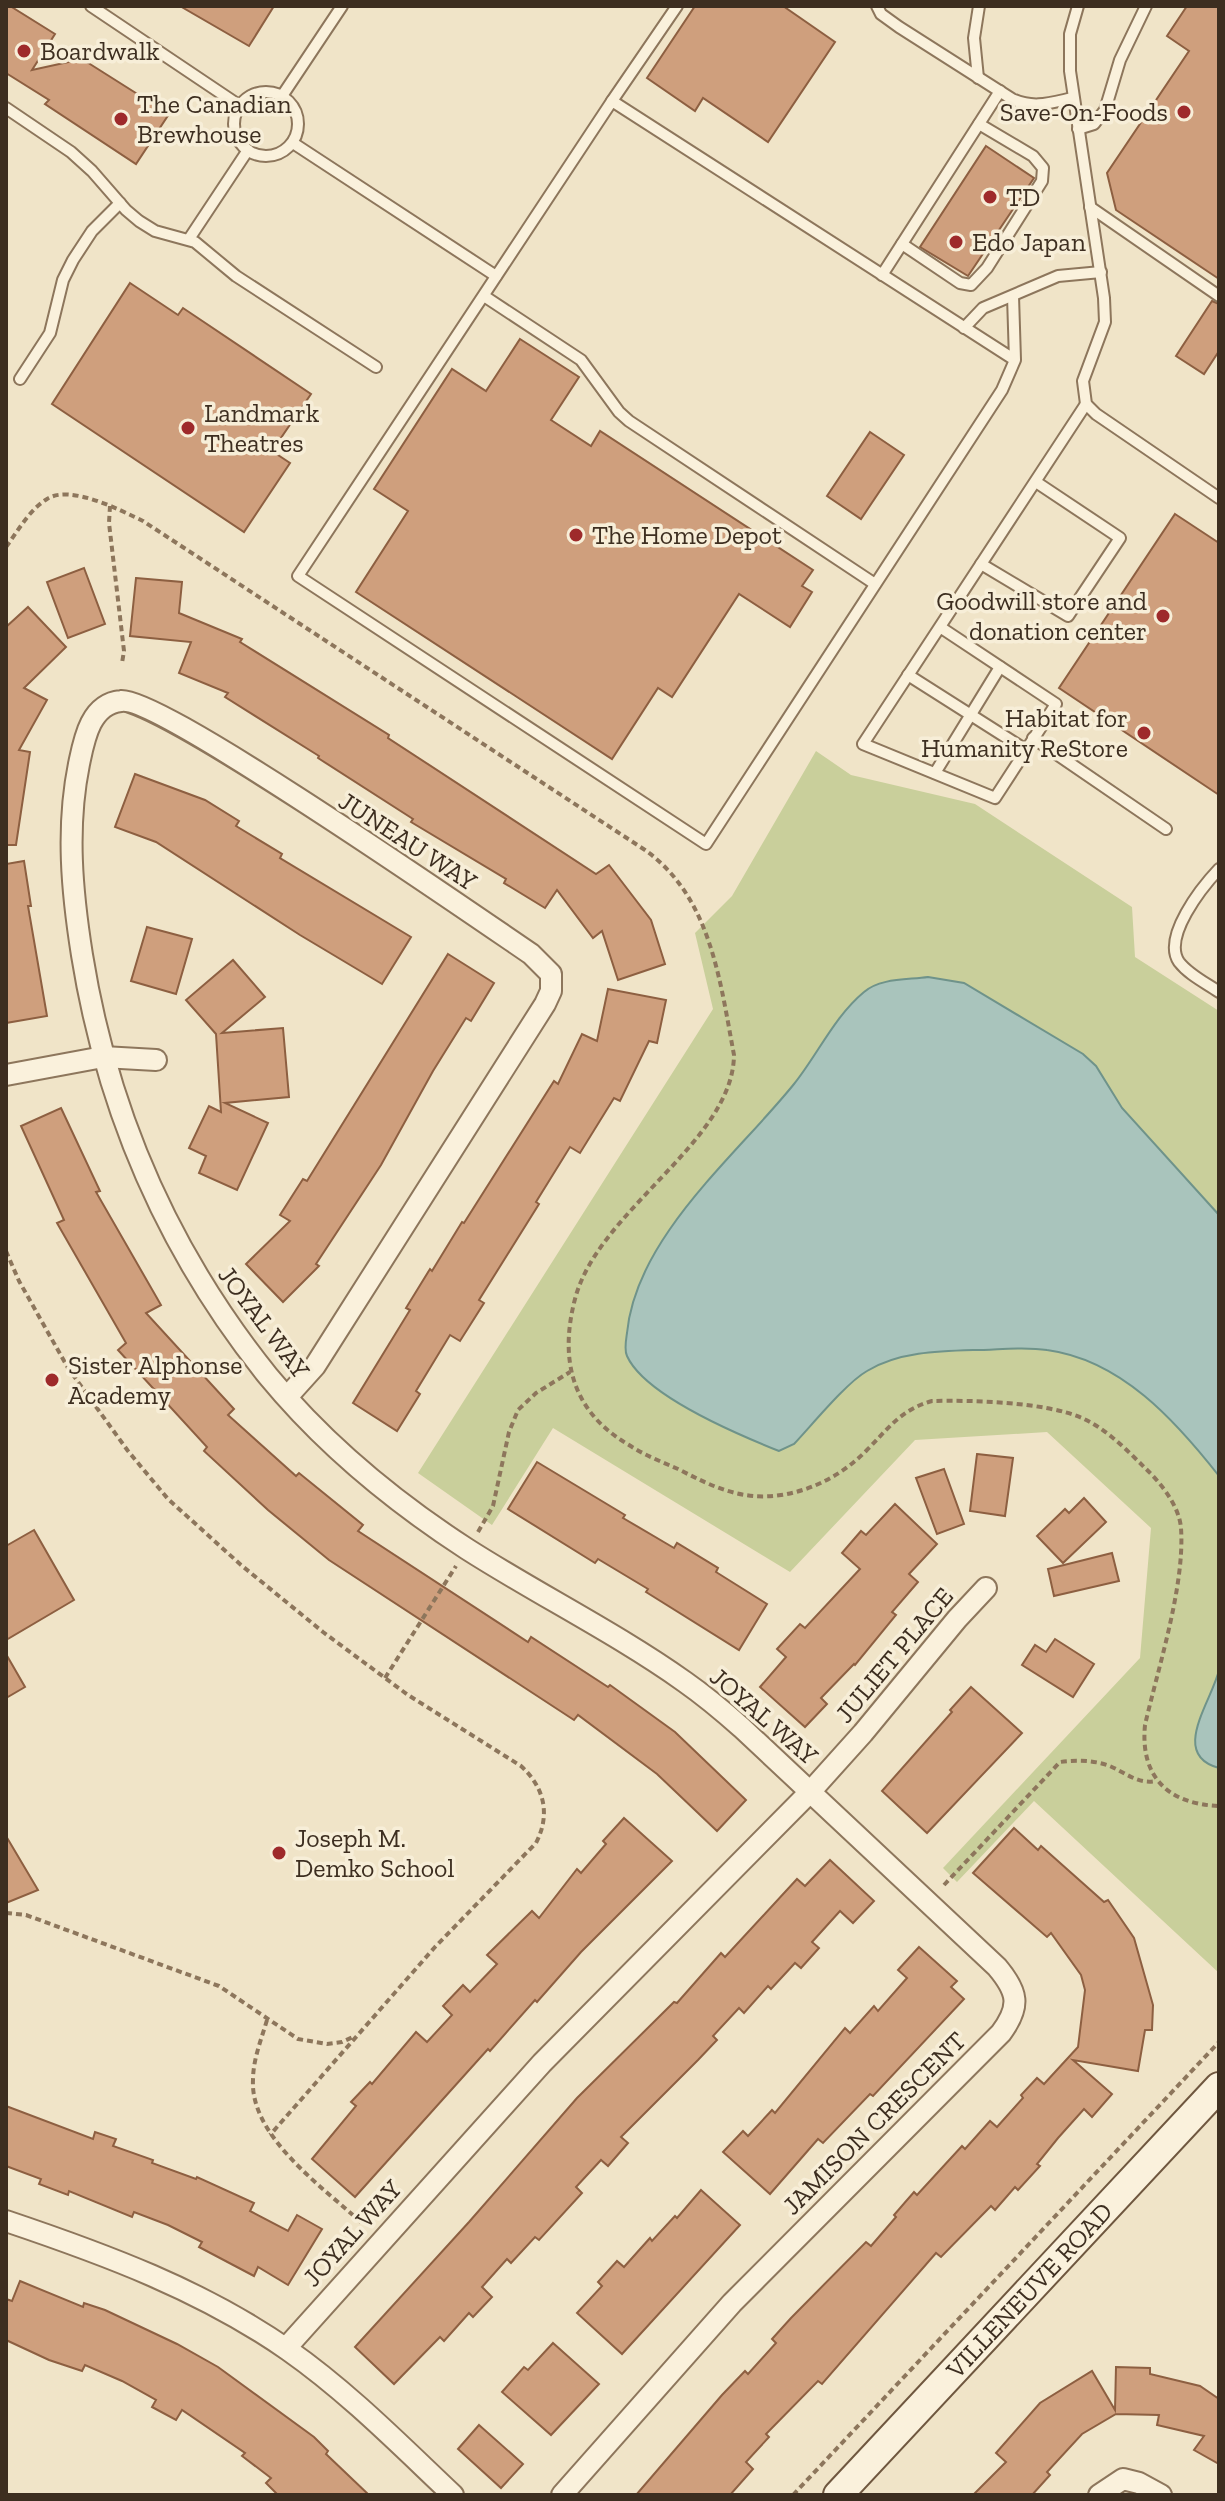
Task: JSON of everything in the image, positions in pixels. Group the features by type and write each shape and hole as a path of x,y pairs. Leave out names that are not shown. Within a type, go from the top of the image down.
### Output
{"main road":[{"name":"VILLENEUVE ROAD","path":"838,2495 1219,2087"}],"street":[{"name":"JUNEAU WAY","path":"103,1057 80,939 71,833 77,776 88,727 100,711 119,701 142,705 245,764 539,959 551,974 551,991 545,1004 315,1366 287,1397"},
{"path":"6,1075 103,1057 156,1060"},
{"name":"JOYAL WAY","path":"103,1057 134,1148 169,1225 214,1301 287,1397 337,1449 387,1492 468,1549 686,1683 742,1728 810,1792 542,2063 286,2348"},
{"name":"JULIET PLACE","path":"810,1792 986,1588"},
{"name":"JAMISON CRESCENT","path":"562,2495 732,2303 1001,2033 1013,2014 1014,1991 997,1967 810,1792"},
{"path":"6,2221 155,2276 210,2303 286,2348 354,2403 453,2495"},
{"path":"1099,2495 1123,2479 1139,2483 1161,2495"}],"lane":[{"path":"91,6 240,106"},
{"path":"282,96 342,6"},
{"path":"677,6 298,576 706,844 1002,390 1015,360 1013,296"},
{"path":"877,6 881,14 978,78 1026,105 1041,106 1073,98"},
{"path":"978,78 974,38 979,6"},
{"path":"1078,6 1070,34 1073,98 1101,272 1105,322 1083,381 1086,404 1219,498"},
{"path":"1078,129 1094,124 1105,110 1120,60 1146,6"},
{"path":"882,275 1000,91"},
{"path":"264,92 282,96 296,112 299,122 293,143 277,155 257,155 248,150 236,134 236,115 247,99 264,92"},
{"path":"612,101 1015,360"},
{"path":"6,108 71,152 139,221 155,231 189,239 236,276 376,367"},
{"path":"902,244 960,283 971,285 987,268 1042,181 1043,168 1033,156 979,124"},
{"path":"293,143 496,276"},
{"path":"189,239 248,150"},
{"path":"20,379 50,333 63,280 73,260 92,231 120,203"},
{"path":"1090,207 1219,296"},
{"path":"964,328 983,308 1058,276 1101,272"},
{"path":"484,296 581,360 629,421 875,584"},
{"path":"940,627 1056,704 995,798 863,744 1086,404"},
{"path":"981,564 1068,616 1120,538 1036,482"},
{"path":"935,773 1000,667"},
{"path":"908,675 1026,750"},
{"path":"1033,738 1166,829"},
{"path":"1219,869 1180,924 1174,943 1177,959 1188,971 1219,992"}],"path":[{"path":"6,547 37,506 51,496 67,495 110,505 143,521 645,850 670,871 682,887 715,955 734,1055 734,1072 724,1097 708,1121 610,1234 586,1268 575,1296 567,1333 570,1372 595,1416 628,1445 711,1486 745,1497 782,1495 837,1476 902,1414 914,1406 932,1401 1045,1407 1084,1419 1159,1481 1181,1527 1178,1581 1144,1740 1145,1752 1156,1781 1174,1795 1195,1804 1219,1806"},
{"path":"110,505 109,523 124,651 122,663"},
{"path":"6,1251 19,1281 68,1368 151,1480 187,1517 273,1592 385,1678 521,1766 535,1779 540,1789 544,1824 536,1843 435,1947 270,2135"},
{"path":"475,1537 493,1506 509,1432 518,1410 536,1393 570,1372"},
{"path":"385,1678 460,1561"},
{"path":"944,1885 1060,1762 1092,1761 1110,1766 1144,1784 1156,1781"},
{"path":"6,1913 26,1915 219,1986 298,2039 314,2043 342,2042 357,2035"},
{"path":"267,2018 254,2063 252,2083 256,2110 270,2135 363,2224"},
{"path":"793,2495 1219,2042"}],"green space":[{"path":"816,751 851,775 975,804 1132,907 1135,957 1219,1011 1219,1973 1034,1801 957,1882 943,1868 1140,1658 1151,1528 1047,1432 915,1440 790,1572 553,1428 492,1525 418,1473 713,1009 695,933 732,896"}],"water":[{"path":"928,977 964,983 1083,1054 1096,1066 1122,1108 1219,1215 1219,1476 1165,1414 1122,1379 1074,1356 1047,1350 947,1351 892,1360 859,1377 839,1394 794,1444 779,1451 672,1399 637,1371 627,1356 626,1339 634,1298 649,1264 692,1199 794,1084 853,1002 878,984"},
{"path":"1219,1670 1219,1768 1204,1761 1197,1752 1195,1739"}],"building":[{"path":"6,6 55,34 32,70 82,59 169,114 136,164 45,104 49,100 6,73"},
{"path":"180,6 274,6 249,46"},
{"path":"695,6 783,6 835,42 768,142 703,98 695,111 647,78"},
{"name":"Save-On-Foods","path":"1187,6 1219,6 1219,279 1116,210 1107,173 1189,51 1167,36"},
{"path":"986,146 1034,178 968,276 920,247"},
{"name":"Landmark Theatres","path":"130,283 178,315 183,308 311,394 272,451 290,463 244,532 52,404"},
{"path":"1212,301 1219,304 1219,351 1204,374 1176,356"},
{"name":"The Home Depot","path":"520,339 579,377 551,420 591,446 600,431 813,570 802,586 812,592 790,627 739,594 672,697 658,688 612,759 356,592 408,511 374,489 452,369 486,391"},
{"path":"870,432 904,455 861,519 827,496"},
{"name":"Goodwill store and donation center","path":"1175,514 1219,543 1219,795 1059,688"},
{"path":"84,568 105,624 68,638 47,582"},
{"path":"136,578 182,582 179,613 242,639 240,642 389,735 388,738 596,874 609,865 651,920 665,964 618,980 602,931 593,938 557,890 545,908 504,883 506,879 411,822 413,819 225,697 228,693 179,673 191,642 130,636"},
{"path":"28,607 66,647 24,688 47,700 19,750 30,752 16,845 6,845 6,627"},
{"path":"135,774 205,800 239,821 236,826 282,854 280,858 411,937 382,984 156,842 115,827"},
{"path":"24,861 31,906 28,906 47,1016 6,1023 6,864"},
{"path":"147,927 192,939 176,994 131,981"},
{"path":"448,954 494,983 471,1021 466,1018 433,1071 381,1165 316,1264 319,1266 283,1302 246,1264 290,1221 280,1215 303,1179 307,1181"},
{"path":"233,960 265,997 222,1033 283,1028 289,1097 225,1103 268,1123 237,1190 199,1173 206,1156 189,1148 209,1106 221,1112 216,1034 186,1000"},
{"path":"608,989 666,1000 657,1043 649,1041 620,1101 614,1098 580,1153 570,1147 536,1202 539,1204 479,1300 484,1303 460,1341 450,1335 416,1391 420,1394 397,1431 353,1403 410,1310 406,1308 430,1269 432,1271 464,1223 554,1081 558,1084 582,1034 597,1041"},
{"path":"61,1108 100,1191 96,1192 161,1305 146,1313 234,1409 228,1415 296,1476 299,1473 363,1525 358,1531 528,1642 531,1637 608,1687 610,1685 675,1732 746,1800 717,1831 657,1774 578,1715 574,1720 329,1560 268,1510 204,1451 207,1447 118,1350 126,1343 57,1223 64,1220 21,1126"},
{"path":"977,1454 1013,1458 1005,1516 970,1511"},
{"path":"537,1462 674,1548 677,1543 718,1568 716,1572 767,1604 739,1650 646,1592 648,1589 598,1559 595,1563 508,1509"},
{"path":"944,1469 964,1524 937,1534 916,1478"},
{"path":"1084,1498 1106,1522 1063,1563 1037,1536 1065,1509 1069,1513"},
{"path":"895,1504 937,1544 909,1574 918,1582 892,1612 896,1615 855,1665 821,1698 827,1704 805,1727 760,1687 786,1657 777,1649 800,1624 805,1628 860,1569 842,1553 861,1531 866,1535"},
{"path":"34,1530 74,1600 6,1640 6,1546"},
{"path":"1112,1553 1119,1581 1054,1596 1048,1569"},
{"path":"1055,1639 1094,1664 1073,1697 1022,1665 1035,1645 1046,1652"},
{"path":"6,1654 25,1687 6,1698"},
{"path":"971,1687 1022,1733 927,1833 882,1791"},
{"path":"624,1818 672,1861 581,1952 537,2002 535,2000 490,2051 488,2049 355,2197 312,2159 356,2106 351,2102 370,2082 372,2084 416,2032 427,2042 452,2015 443,2006 463,1985 470,1992 497,1964 487,1955 532,1911 539,1918 577,1869 581,1873 606,1844 603,1841"},
{"path":"1014,1828 1038,1850 1041,1846 1104,1902 1108,1900 1134,1938 1153,2005 1152,2030 1145,2030 1138,2071 1073,2060 1112,2094 1092,2117 1084,2109 1018,2190 1015,2187 995,2210 991,2206 941,2257 936,2253 822,2384 818,2381 766,2434 769,2437 746,2462 753,2469 730,2495 636,2495 722,2395 745,2371 748,2374 776,2343 772,2339 791,2318 866,2242 871,2246 914,2192 917,2195 990,2121 997,2127 1037,2078 1044,2084 1078,2047 1085,1990 1081,1975 1051,1933 1047,1937 973,1873"},
{"path":"6,1836 38,1890 6,1903"},
{"path":"830,1860 874,1901 853,1923 840,1911 812,1942 819,1948 801,1968 795,1963 771,1989 768,1986 744,2013 739,2008 713,2036 717,2040 621,2137 628,2143 608,2166 601,2160 576,2187 582,2193 539,2240 535,2237 511,2263 507,2259 482,2287 492,2297 473,2317 469,2313 444,2341 440,2337 394,2384 355,2347 577,2098 674,2002 677,2003 721,1953 725,1957 797,1879 805,1886"},
{"path":"919,1947 957,1981 951,1987 964,1999 873,2096 870,2094 823,2143 818,2139 770,2194 723,2152 743,2131 748,2136 772,2110 775,2113 845,2028 850,2033 874,2006 878,2011 907,1978 898,1970"},
{"path":"6,2106 93,2139 95,2132 116,2139 113,2146 153,2160 152,2163 197,2177 254,2203 250,2211 288,2231 297,2215 322,2229 288,2285 258,2267 254,2276 199,2247 202,2242 168,2225 134,2212 132,2217 69,2191 68,2195 39,2184 41,2179 6,2166"},
{"path":"701,2190 740,2225 622,2354 577,2313 602,2286 598,2282 617,2261 624,2267 650,2238 652,2241 675,2216 677,2218"},
{"path":"20,2281 83,2307 84,2303 105,2310 218,2367 314,2437 328,2451 326,2454 369,2495 278,2495 266,2483 271,2478 242,2456 245,2453 182,2410 176,2420 152,2407 156,2400 122,2381 85,2365 82,2371 49,2360 6,2340 6,2299 12,2301"},
{"path":"553,2343 599,2384 551,2435 502,2392 524,2367 528,2370"},
{"path":"1116,2367 1150,2368 1150,2374 1200,2386 1219,2399 1219,2464 1194,2450 1204,2436 1157,2425 1159,2415 1116,2414 1082,2434 1047,2472 1050,2475 1032,2495 973,2495 1006,2462 996,2453 1040,2403 1092,2371 1115,2410"},
{"path":"479,2425 523,2464 501,2488 458,2449"}],"place":[{"name":"Boardwalk","path":"24,51"},
{"name":"Save-On-Foods","path":"1184,112"},
{"name":"The Canadian Brewhouse","path":"121,119"},
{"name":"TD","path":"990,197"},
{"name":"Edo Japan","path":"956,242"},
{"name":"Landmark Theatres","path":"188,428"},
{"name":"The Home Depot","path":"576,535"},
{"name":"Goodwill store and donation center","path":"1163,616"},
{"name":"Habitat for Humanity ReStore","path":"1144,733"},
{"name":"Sister Alphonse Academy","path":"52,1380"},
{"name":"Joseph M. Demko School","path":"279,1853"}]}
